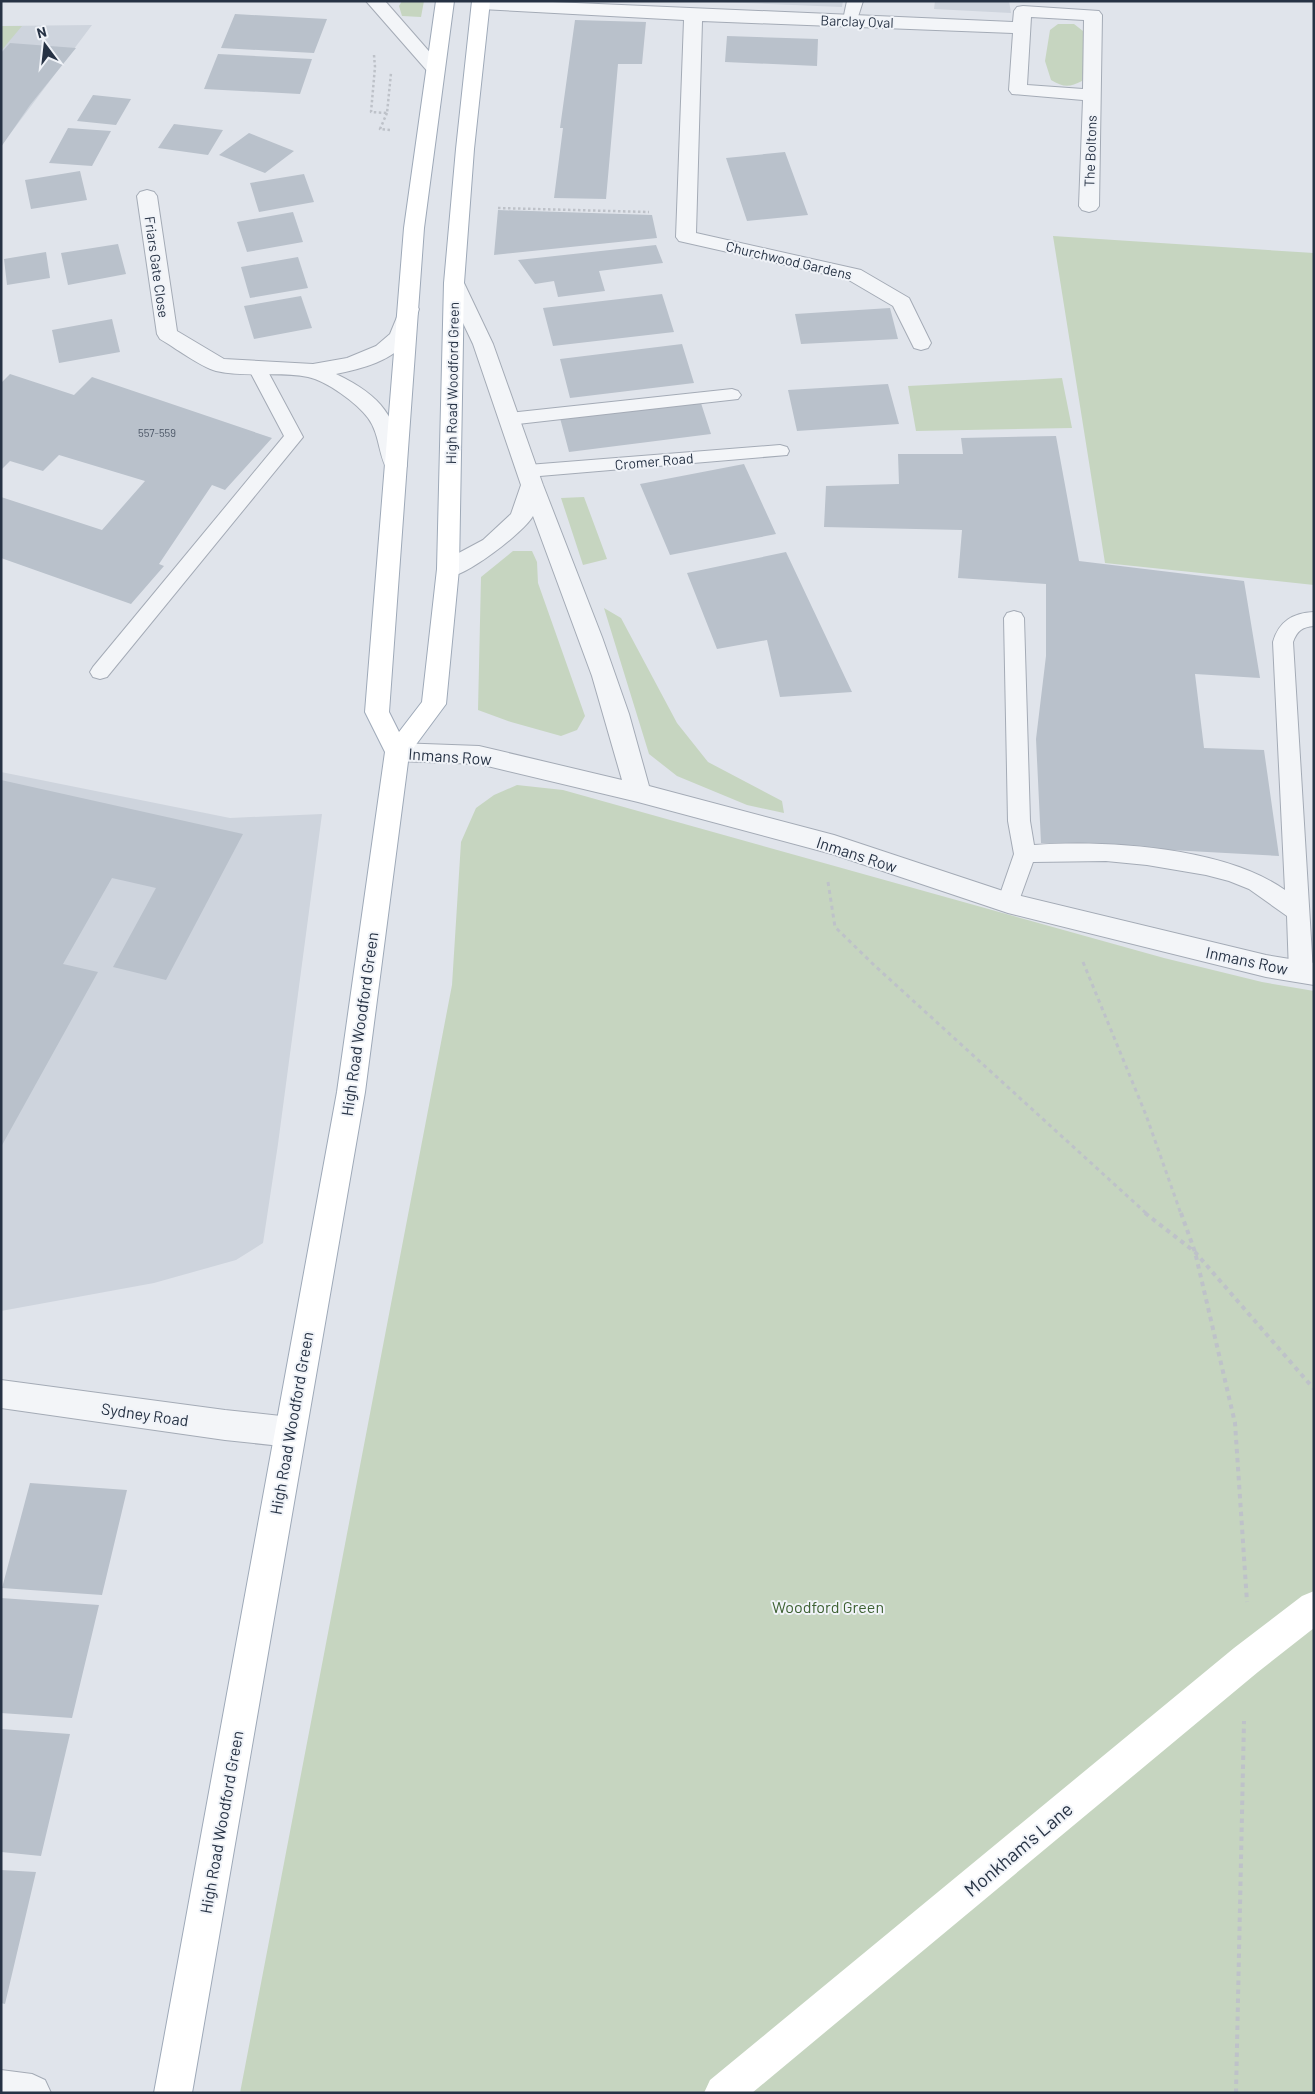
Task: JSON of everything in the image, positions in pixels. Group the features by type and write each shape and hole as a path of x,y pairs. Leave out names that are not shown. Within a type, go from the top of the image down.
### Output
{"main road":[{"path":"397,752 377,712 414,228 445,1"},
{"name":"High Road Woodford Green","path":"173,2093 351,1092 397,752 434,704 448,568 454,282 481,3"},
{"name":"Monkham's Lane","path":"723,2093 1246,1660 1314,1607"}],"street":[{"path":"375,1 436,69"},
{"name":"Barclay Oval","path":"481,3 577,5 693,15 1022,28"},
{"path":"1023,11 1093,15 1092,95 1018,90 1022,28 1023,11"},
{"path":"687,213 693,15"},
{"name":"The Boltons","path":"1089,206 1092,95"},
{"name":"Friars Gate Close","path":"147,196 167,334 219,365 313,372 352,364 383,350 398,337 409,309"},
{"name":"Churchwood Gardens","path":"687,213 686,237 854,274 902,302 921,343"},
{"path":"454,282 483,344 530,478 614,702 631,758 638,793"},
{"name":"Friars Gate Close","path":"313,372 342,384 374,408 387,431 396,466"},
{"path":"448,568 491,545 521,517 530,478"},
{"name":"Inmans Row","path":"397,752 479,755 638,793 834,845 1008,903 1266,966 1308,973"},
{"name":"Sydney Road","path":"1,1394 216,1424 290,1432"},
{"path":"1,2089 32,2093"}],"lane":[{"path":"851,20 855,1"},
{"path":"100,672 294,437 257,368"},
{"path":"509,419 732,395"},
{"name":"Cromer Road","path":"530,478 780,451"},
{"path":"1008,903 1025,854 1019,821 1014,618"},
{"path":"1308,973 1298,912 1282,642 1292,624 1302,619 1314,619"},
{"path":"1025,854 1062,850 1112,852 1205,866 1257,883 1298,912"}],"path":[{"path":"373,47 375,66 372,112 387,113"},
{"path":"380,129 387,113 391,66"},
{"path":"460,207 687,213"},
{"path":"834,845 828,887 836,926 895,985 1138,1207 1195,1252 1314,1389"},
{"path":"1068,918 1085,969 1146,1115 1195,1252 1235,1423 1247,1597 1236,2093"}],"shaded area":[{"path":"696,1 843,1 842,7"},
{"path":"935,1 1009,1 1011,13 934,9"},
{"path":"92,25 1,146 1,26"},
{"path":"1,772 230,818 322,814 263,1243 236,1260 154,1283 1,1311"}],"green space":[{"path":"402,1 424,1 421,17 402,16 399,6"},
{"path":"1058,24 1074,24 1083,31 1085,55 1082,81 1070,86 1051,80 1045,61 1050,30"},
{"path":"1,26 22,26 1,51"},
{"path":"1053,236 1314,253 1314,585 1105,563"},
{"path":"1062,378 1072,428 916,431 908,386"},
{"path":"584,497 607,559 583,565 561,498"},
{"path":"513,551 532,551 537,562 538,583 585,716 577,730 561,736 511,722 478,710 481,577"},
{"path":"604,608 621,618 677,723 708,762 782,801 784,813 747,805 677,776 649,754"},
{"name":"Woodford Green","path":"517,785 563,790 1164,958 1262,982 1314,991 1314,2093 240,2093 452,985 461,842 476,808 494,795"}],"building":[{"path":"235,14 327,19 314,53 221,48"},
{"path":"575,20 646,22 642,64 618,64 606,199 554,198 563,128 560,128"},
{"path":"727,36 818,39 817,66 725,62"},
{"path":"10,43 76,48 30,105 1,147 1,53"},
{"path":"218,54 312,59 300,94 204,89"},
{"path":"93,95 131,99 116,125 77,121"},
{"path":"174,124 223,130 208,155 158,148"},
{"path":"68,128 111,131 92,166 49,163"},
{"path":"249,133 294,151 265,173 219,155"},
{"path":"785,152 808,215 747,221 726,158"},
{"path":"80,171 87,200 31,209 25,180"},
{"path":"304,174 314,202 259,212 250,183"},
{"path":"498,210 652,215 657,238 494,255"},
{"path":"293,212 303,242 247,252 237,222"},
{"path":"118,244 126,274 68,285 61,253"},
{"path":"656,245 663,263 599,271 605,291 558,297 554,281 535,284 518,260"},
{"path":"46,252 50,278 7,285 4,259"},
{"path":"298,257 308,288 250,298 241,267"},
{"path":"662,294 674,332 553,346 543,308"},
{"path":"301,296 312,328 254,339 244,306"},
{"path":"890,308 898,339 801,344 795,314"},
{"path":"112,319 120,352 59,363 52,330"},
{"path":"682,344 694,383 570,398 560,359"},
{"path":"10,374 74,395 92,377 272,438 225,490 212,485 159,564 164,566 131,604 1,558 1,497 102,530 145,481 59,455 43,471 10,461 1,470 1,383"},
{"path":"888,384 899,424 797,431 788,390"},
{"path":"700,400 711,434 569,452 560,418"},
{"path":"1056,436 1079,561 1244,581 1260,678 1195,674 1204,748 1264,750 1279,856 1041,843 1036,739 1046,656 1046,584 958,578 962,530 824,527 826,486 899,484 898,454 963,454 961,438"},
{"path":"744,464 776,534 670,555 640,484"},
{"path":"786,552 852,692 780,697 767,640 717,649 687,573"},
{"path":"1,780 243,834 166,980 113,967 156,888 112,878 63,964 98,972 1,1147"},
{"path":"30,1483 127,1490 102,1595 2,1588"},
{"path":"1,1598 99,1605 72,1718 1,1713"},
{"path":"1,1729 70,1734 41,1856 1,1852"},
{"path":"1,1870 36,1872 5,2004 1,2003"}]}
